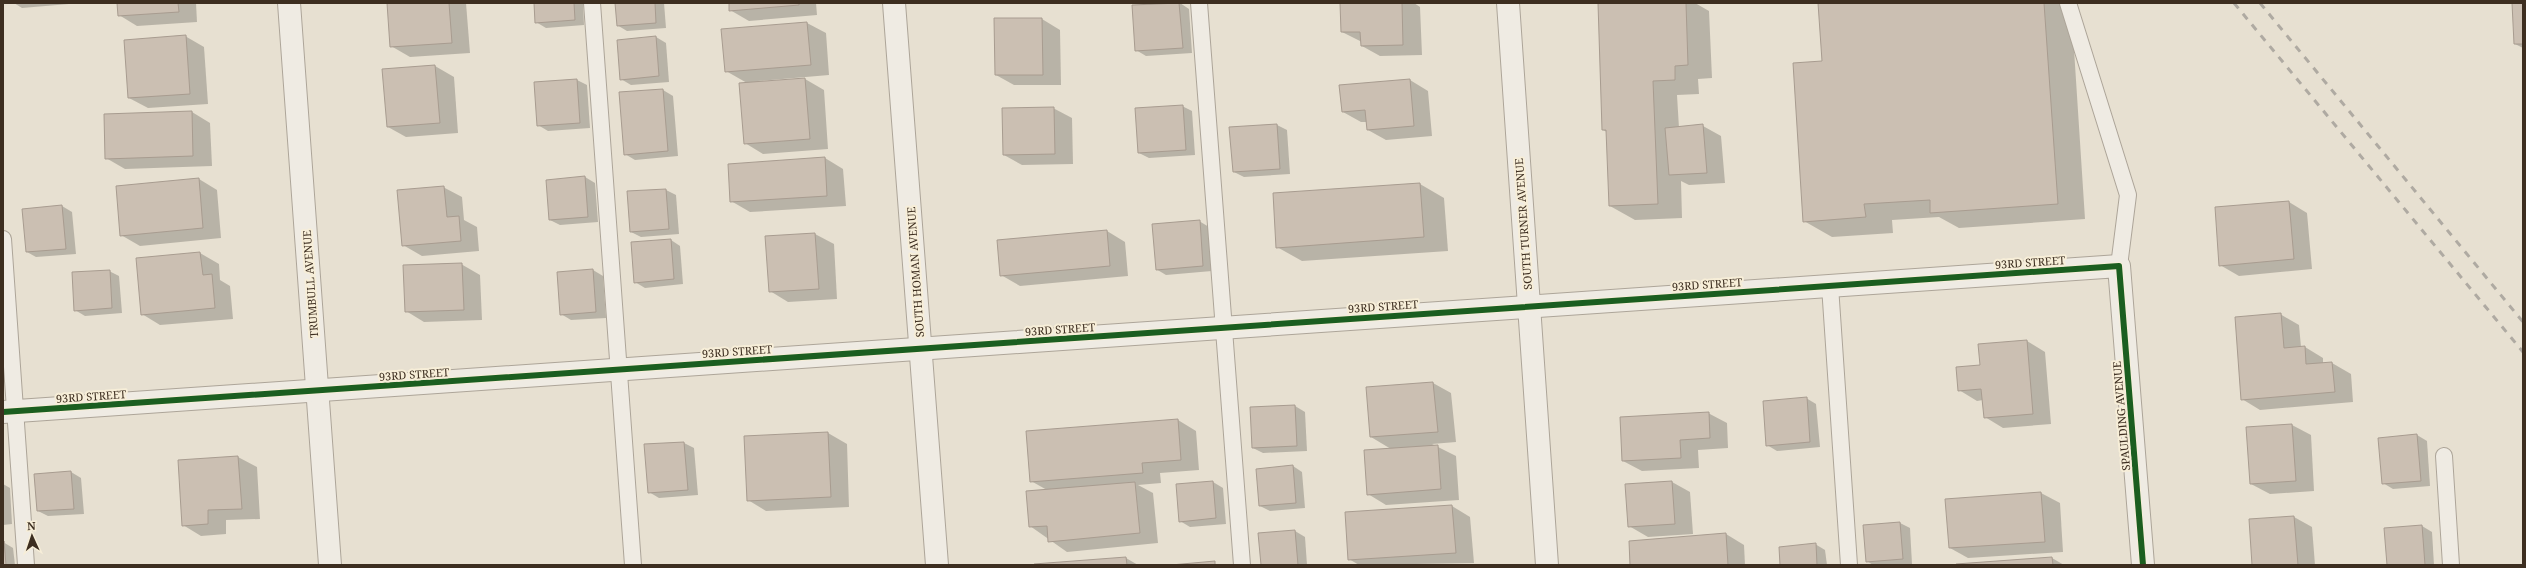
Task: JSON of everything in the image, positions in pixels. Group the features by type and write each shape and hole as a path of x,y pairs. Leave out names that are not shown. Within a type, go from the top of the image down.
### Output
{"street":[{"name":"TRUMBULL AVENUE","path":"289,3 330,565"},
{"name":"SOUTH HOMAN AVENUE","path":"894,3 937,565"},
{"name":"SOUTH TURNER AVENUE","path":"1508,3 1547,565"},
{"name":"93RD STREET","path":"9,412 2119,266"},
{"name":"SPAULDING AVENUE","path":"2119,266 2143,565"}],"lane":[{"path":"592,3 633,565"},
{"path":"1199,3 1225,327 1242,565"},
{"path":"2068,3 2128,195 2119,266"},
{"path":"3,240 9,412 26,565"},
{"path":"1830,286 1849,565"},
{"path":"2444,456 2451,565"}],"building":[{"path":"117,3 178,3 179,12 118,16"},
{"path":"387,3 449,3 452,43 390,47"},
{"path":"534,3 574,3 575,20 535,23"},
{"path":"615,3 655,3 656,23 617,26"},
{"path":"729,3 799,3 799,5 729,11"},
{"path":"1179,3 1183,48 1135,51 1132,5"},
{"path":"1340,3 1402,3 1403,45 1361,46 1360,32 1341,32"},
{"path":"1598,3 1686,3 1688,65 1675,66 1675,80 1653,81 1658,204 1609,206 1606,130 1602,130"},
{"path":"1818,3 2044,3 2058,204 1930,213 1930,200 1864,204 1866,217 1803,222 1793,63 1822,61"},
{"path":"2512,3 2523,3 2523,44 2514,44"},
{"path":"994,18 1042,18 1043,75 995,75"},
{"path":"807,22 811,65 725,72 721,29"},
{"path":"186,35 190,94 128,98 124,40"},
{"path":"656,36 659,76 620,80 617,40"},
{"path":"435,65 440,123 387,127 382,69"},
{"path":"805,78 810,139 744,144 739,83"},
{"path":"577,79 580,123 537,126 534,82"},
{"path":"1410,79 1414,126 1367,130 1365,110 1342,112 1339,85"},
{"path":"663,89 668,151 624,155 619,92"},
{"path":"1183,105 1186,150 1138,153 1135,108"},
{"path":"1054,107 1055,154 1003,155 1002,108"},
{"path":"192,111 193,156 105,159 104,114"},
{"path":"1277,124 1280,169 1233,172 1229,127"},
{"path":"1703,124 1707,173 1669,175 1665,128"},
{"path":"825,157 827,196 730,202 728,164"},
{"path":"585,176 588,217 549,220 546,180"},
{"path":"199,178 203,228 120,236 116,186"},
{"path":"1420,183 1424,237 1276,248 1273,193"},
{"path":"444,186 447,217 459,216 461,241 402,246 397,190"},
{"path":"666,189 669,229 630,232 627,191"},
{"path":"2289,201 2294,259 2219,266 2215,207"},
{"path":"62,205 66,249 26,252 22,209"},
{"path":"1200,220 1203,266 1156,270 1152,224"},
{"path":"1107,230 1110,266 1000,276 997,240"},
{"path":"815,233 819,289 769,292 765,236"},
{"path":"671,239 674,279 634,283 631,242"},
{"path":"200,252 203,275 212,274 215,308 141,315 136,258"},
{"path":"462,263 464,310 405,312 403,265"},
{"path":"593,269 596,312 560,315 557,272"},
{"path":"110,270 112,308 74,311 72,272"},
{"path":"2281,313 2284,348 2305,346 2306,364 2332,362 2335,392 2241,400 2235,317"},
{"path":"2027,340 2033,414 1984,418 1981,389 1958,391 1956,367 1980,365 1978,344"},
{"path":"1433,382 1438,432 1370,437 1366,387"},
{"path":"1807,397 1810,442 1766,446 1763,401"},
{"path":"1295,405 1297,446 1252,448 1250,407"},
{"path":"1709,412 1710,438 1680,440 1681,458 1622,461 1620,417"},
{"path":"1178,419 1181,460 1142,463 1143,473 1030,482 1026,431"},
{"path":"2292,424 2296,481 2250,484 2246,427"},
{"path":"828,432 831,497 747,501 744,436"},
{"path":"2417,434 2421,481 2382,484 2378,438"},
{"path":"684,442 688,490 648,493 644,444"},
{"path":"1438,445 1441,489 1367,495 1364,450"},
{"path":"238,456 242,509 208,510 208,524 182,526 178,460"},
{"path":"1293,465 1296,503 1259,506 1256,469"},
{"path":"71,471 74,509 37,511 34,474"},
{"path":"1213,481 1216,518 1179,522 1176,484"},
{"path":"1672,481 1675,524 1628,527 1625,484"},
{"path":"1135,482 1140,533 1048,542 1047,526 1029,527 1026,491"},
{"path":"2041,492 2045,542 1949,548 1945,499"},
{"path":"1452,505 1456,553 1348,560 1345,512"},
{"path":"2294,516 2298,565 2252,565 2249,519"},
{"path":"1900,522 1903,559 1866,562 1863,525"},
{"path":"2422,525 2425,565 2387,565 2384,528"},
{"path":"1295,530 1298,565 1261,565 1258,533"},
{"path":"1726,533 1728,565 1630,565 1629,541"},
{"path":"4,541 6,565 3,565"},
{"path":"1816,543 1817,565 1780,565 1779,547"},
{"path":"1126,557 1127,565 1034,565 1034,564"},
{"path":"2052,557 2053,565 1956,565 1956,564"},
{"path":"1215,561 1215,565 1171,565"}],"railway":[{"path":"2234,3 2523,352"},
{"path":"2260,3 2523,322"}],"cycle path":[{"path":"3,412 2119,266 2143,565"}]}
